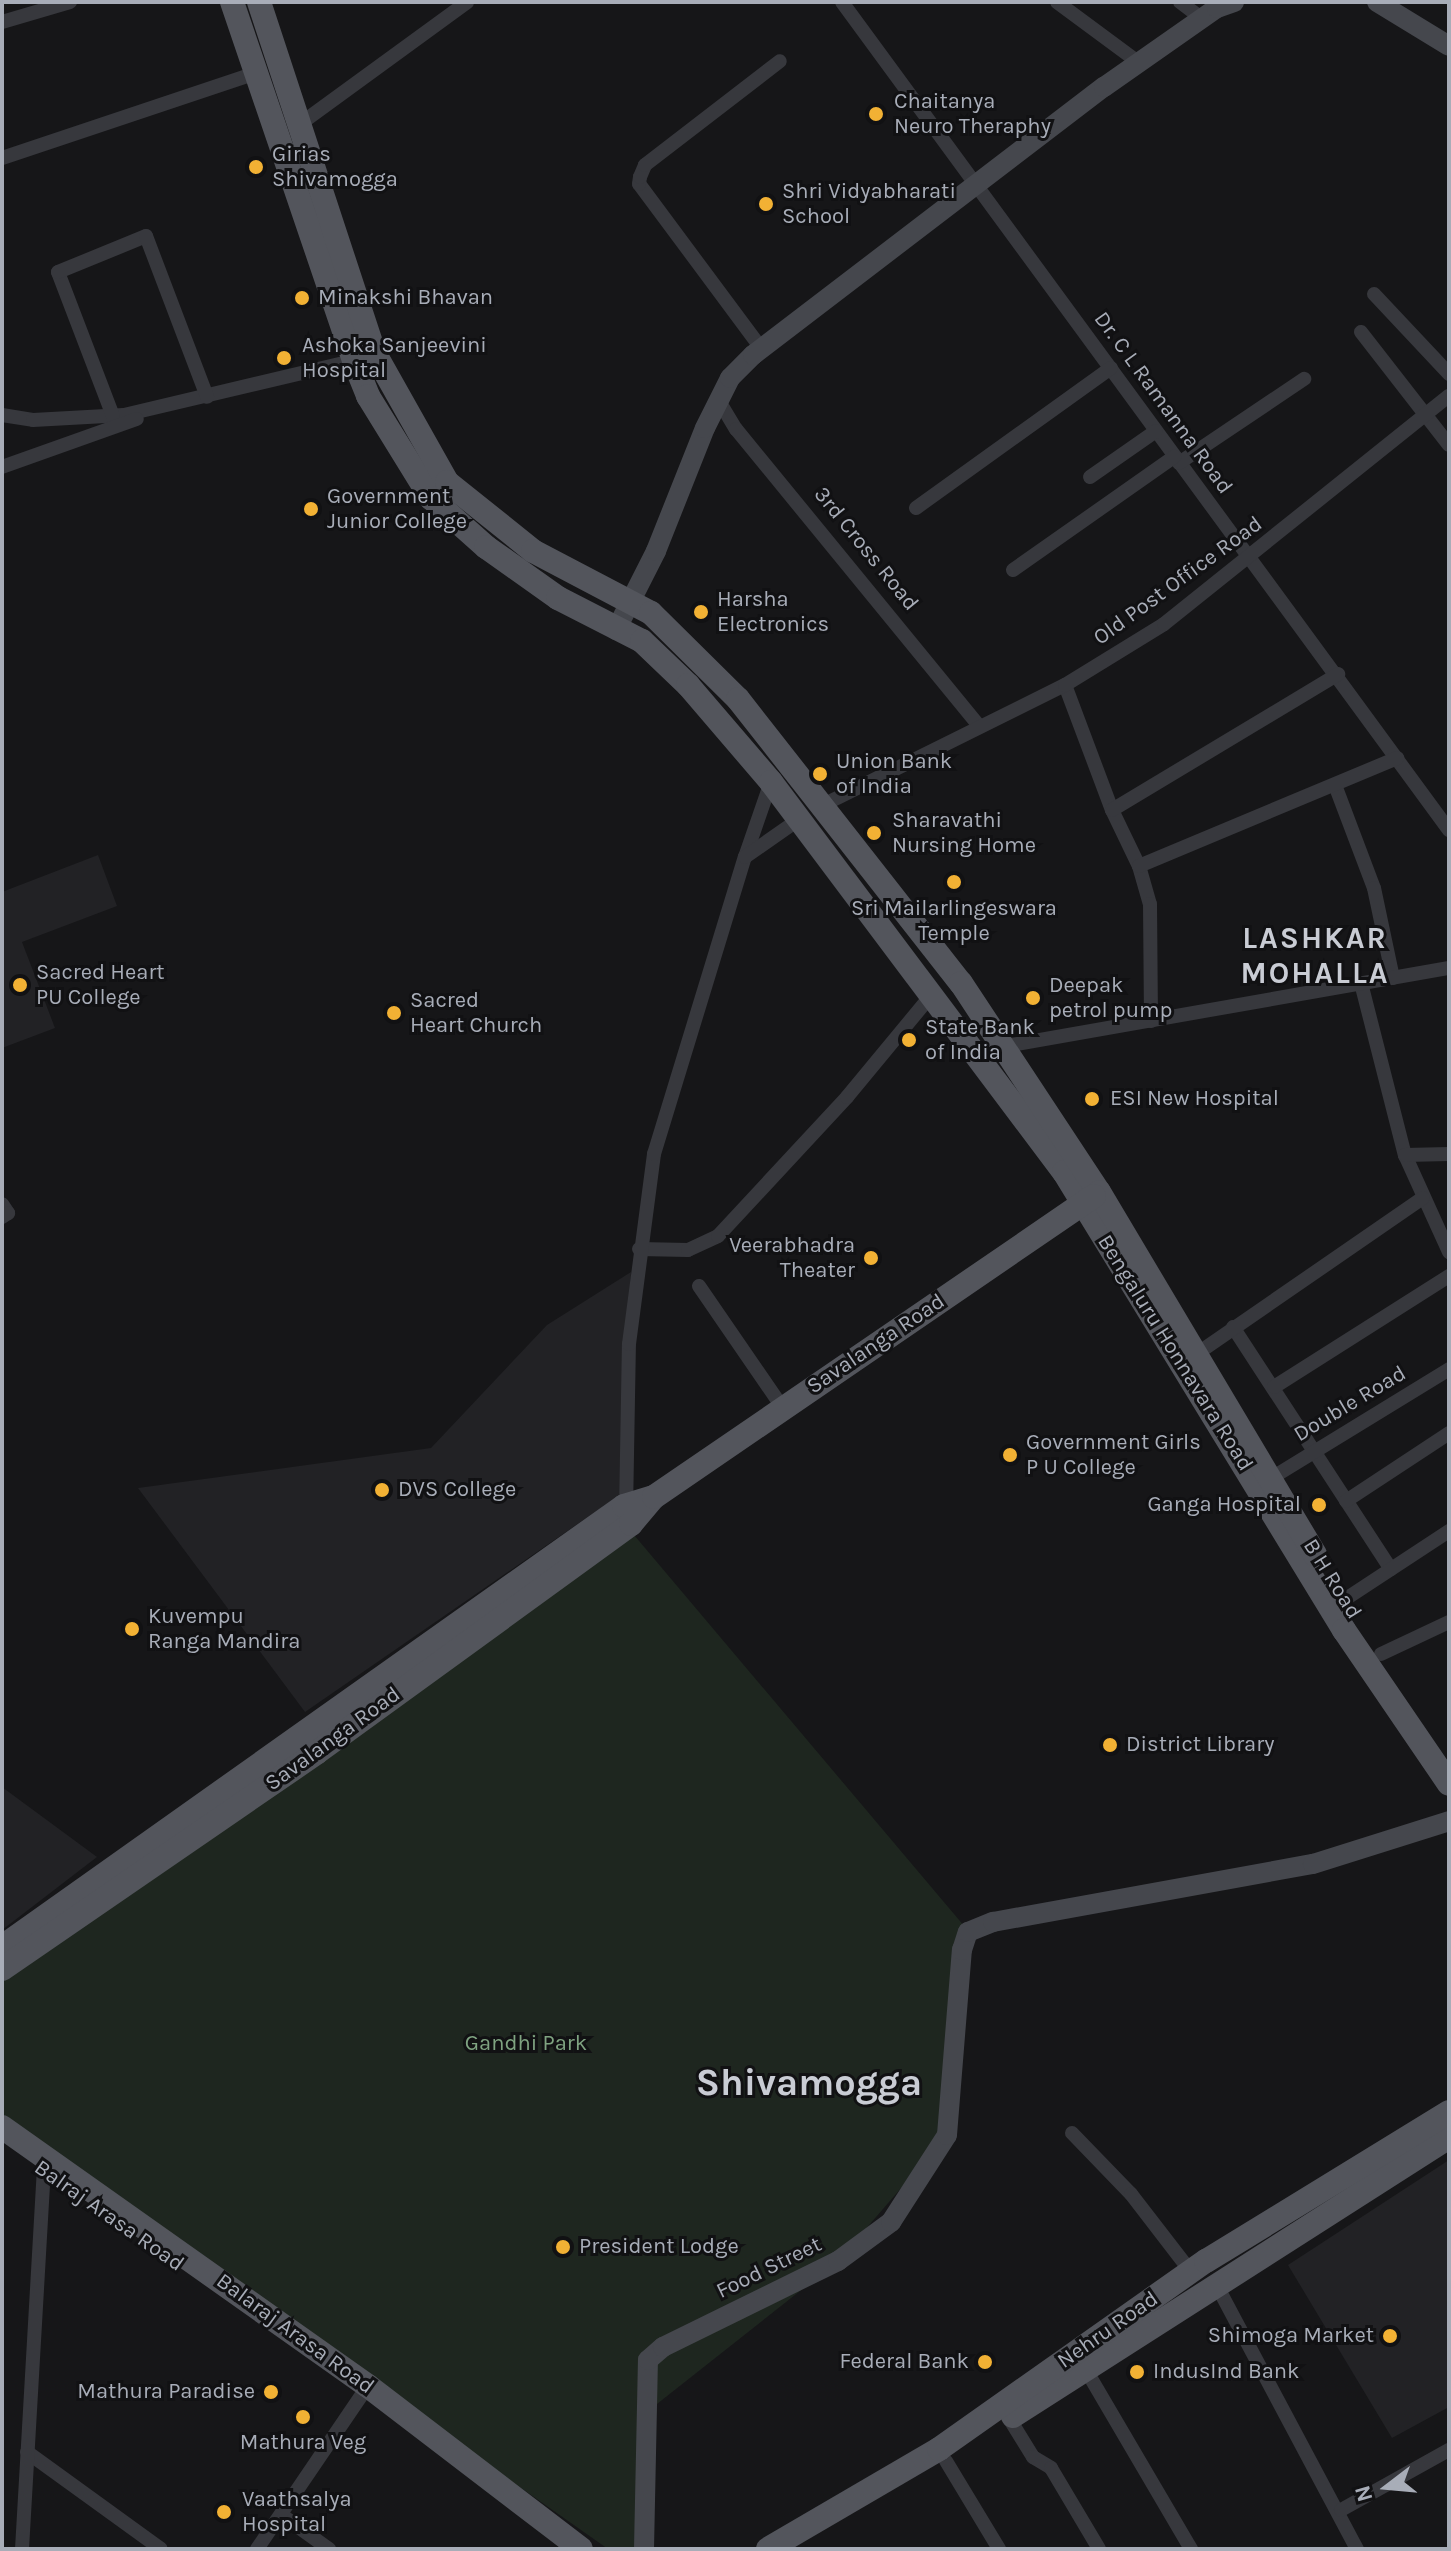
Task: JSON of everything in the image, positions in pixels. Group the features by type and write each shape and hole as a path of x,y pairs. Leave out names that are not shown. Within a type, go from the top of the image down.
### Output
{"main road":[{"path":"232,2 365,358 447,482 533,551 651,613 706,665 961,983 1091,1198"},
{"path":"259,2 300,124 365,358 368,396 431,498 486,547 616,630 642,641 688,685 771,782 1091,1198"},
{"name":"B H Road","path":"1091,1198 1198,1353 1344,1600 1449,1756"},
{"name":"Savalanga Road","path":"2,1947 1091,1198"},
{"name":"Bengaluru Honnavara Road","path":"1091,1198 1344,1630 1449,1784"},
{"name":"Savalanga Road","path":"2,1969 316,1753 628,1515"},
{"name":"Nehru Road","path":"768,2549 939,2449 1191,2272 1449,2112"},
{"name":"Balaraj Arasa Road","path":"2,2127 47,2163 368,2386 581,2549"},
{"name":"Nehru Road","path":"801,2549 946,2461 1216,2284 1449,2137"},
{"name":"Balraj Arasa Road","path":"2,2143 47,2163 561,2549"}],"street":[{"path":"2,22 70,2"},
{"path":"300,124 467,2"},
{"name":"Dr. C L Ramanna Road","path":"842,2 1250,559 1338,674 1449,830"},
{"path":"1057,2 1138,62"},
{"path":"1180,2 1218,8"},
{"path":"1377,2 1449,46"},
{"path":"616,630 632,604 730,378 761,348 1138,62 1218,8"},
{"path":"761,348 639,184 645,165 780,61"},
{"path":"2,158 256,73"},
{"path":"113,416 58,272 146,236 207,397"},
{"path":"1374,294 1449,374"},
{"path":"1361,332 1428,414 1449,445"},
{"path":"2,415 33,420 113,416 207,397 365,358"},
{"path":"916,508 1111,368"},
{"path":"1013,570 1304,379"},
{"name":"Old Post Office Road","path":"821,806 1065,685 1164,624 1250,559 1449,396"},
{"name":"3rd Cross Road","path":"719,401 736,429 979,726"},
{"path":"2,467 176,404"},
{"path":"1090,477 1156,431"},
{"path":"1112,810 1338,674"},
{"path":"1065,685 1112,810 1139,866 1150,904 1151,1021"},
{"path":"1139,866 1397,758"},
{"path":"628,1515 629,1344 639,1249 654,1154 771,782"},
{"path":"1335,785 1374,888 1393,978"},
{"path":"745,857 798,820"},
{"path":"1000,1047 1449,968"},
{"path":"1361,983 1405,1155 1449,1252"},
{"path":"639,1249 688,1250 718,1236 847,1097 933,993"},
{"path":"1405,1155 1449,1154"},
{"path":"1198,1353 1423,1198"},
{"path":"2,1204 8,1213 2,1217"},
{"path":"1274,1387 1449,1276"},
{"path":"699,1286 783,1408"},
{"path":"1233,1327 1391,1569"},
{"name":"Double Road","path":"1273,1477 1449,1369"},
{"path":"1346,1501 1449,1433"},
{"path":"1344,1600 1449,1531"},
{"path":"1381,1654 1449,1622"},
{"name":"Food Street","path":"644,2549 644,2386 648,2360 663,2347 838,2261 891,2222 947,2135 962,1950 968,1932 993,1922 1313,1864 1449,1821"},
{"path":"1072,2133 1131,2194 1191,2272"},
{"path":"22,2549 47,2163"},
{"path":"1216,2284 1341,2510 1357,2549"},
{"path":"1086,2370 1191,2549"},
{"path":"257,2549 283,2516 361,2396"},
{"path":"1009,2418 1033,2457 1051,2468 1099,2549"},
{"path":"1341,2510 1449,2450"},
{"path":"27,2452 161,2549"},
{"path":"946,2461 999,2549"},
{"path":"283,2516 329,2549"}],"shaded area":[{"name":"Sacred Heart PU College","path":"98,855 117,906 22,942 55,1028 2,1048 2,892"},
{"name":"DVS College","path":"631,1272 624,1492 305,1712 138,1488 431,1448 547,1325"},
{"path":"2,1787 97,1857 2,1930"},
{"name":"Shimoga Market","path":"1449,2160 1449,2407 1392,2438 1288,2265"}],"green space":[{"name":"Gandhi Park","path":"629,1529 965,1927 947,2135 838,2261 657,2404 646,2549 608,2549 2,2123 2,1967"}],"place":[{"name":"Chaitanya Neuro Theraphy","path":"876,114"},
{"name":"Girias Shivamogga","path":"256,167"},
{"name":"Shri Vidyabharati School","path":"766,204"},
{"name":"Minakshi Bhavan","path":"302,298"},
{"name":"Ashoka Sanjeevini Hospital","path":"284,358"},
{"name":"Government Junior College","path":"311,509"},
{"name":"Harsha Electronics","path":"701,612"},
{"name":"Union Bank of India","path":"820,774"},
{"name":"Sharavathi Nursing Home","path":"874,833"},
{"name":"Sri Mailarlingeswara Temple","path":"954,882"},
{"name":"Sacred Heart PU College","path":"20,985"},
{"name":"Deepak petrol pump","path":"1033,998"},
{"name":"Sacred Heart Church","path":"394,1013"},
{"name":"State Bank of India","path":"909,1040"},
{"name":"ESI New Hospital","path":"1092,1099"},
{"name":"Veerabhadra Theater","path":"871,1258"},
{"name":"Government Girls P U College","path":"1010,1455"},
{"name":"DVS College","path":"382,1490"},
{"name":"Ganga Hospital","path":"1319,1505"},
{"name":"Kuvempu Ranga Mandira","path":"132,1629"},
{"name":"District Library","path":"1110,1745"},
{"name":"President Lodge","path":"563,2247"},
{"name":"Shimoga Market","path":"1390,2336"},
{"name":"Federal Bank","path":"985,2362"},
{"name":"IndusInd Bank","path":"1137,2372"},
{"name":"Mathura Paradise","path":"271,2392"},
{"name":"Mathura Veg","path":"303,2417"},
{"name":"Vaathsalya Hospital","path":"224,2512"}],"district":[{"name":"LASHKAR MOHALLA","path":"1315,955"},
{"name":"Shivamogga","path":"809,2083"}]}
